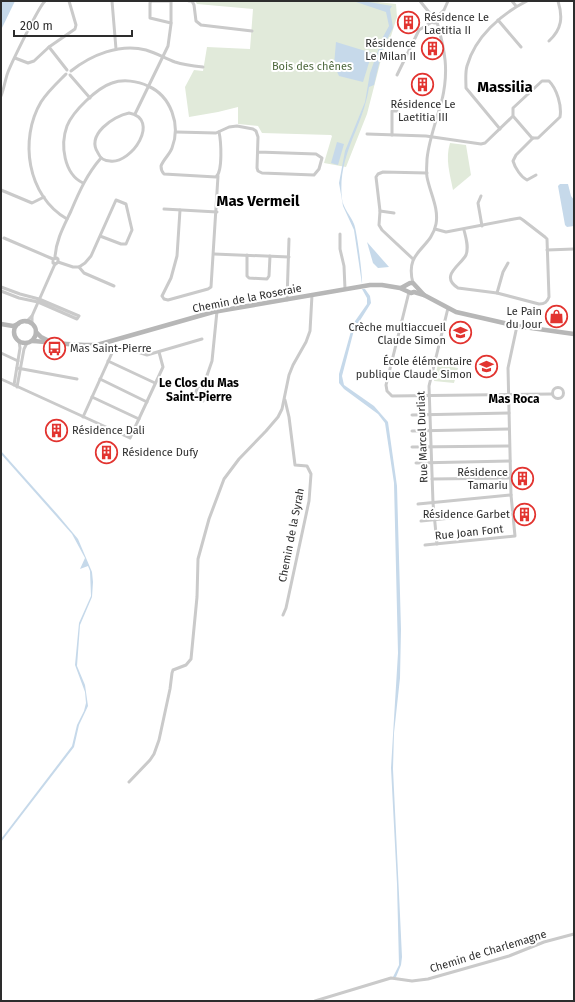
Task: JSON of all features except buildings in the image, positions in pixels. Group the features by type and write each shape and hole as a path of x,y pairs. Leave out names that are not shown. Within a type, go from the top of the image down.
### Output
{"street":[{"path":"1,96 8,73 36,14 42,3 45,1"},
{"path":"15,58 28,63 34,61 49,47 75,29 76,25 69,1"},
{"path":"112,1 116,49"},
{"path":"135,114 164,57 171,35 171,23 171,1 151,1 150,18 171,23"},
{"path":"189,1 194,5 196,21 201,25 252,31"},
{"path":"420,1 432,16 432,22"},
{"path":"448,1 444,10 438,16 439,20 437,22 446,55 446,72 442,98 427,158 427,174 436,210 436,223 432,235 413,259 411,288 386,385 392,396 552,394"},
{"path":"512,1 516,6"},
{"path":"500,128 466,88 467,66 474,50 484,35 498,20 516,6 527,1"},
{"path":"549,40 556,34 560,27 560,9 558,1"},
{"path":"432,16 438,16"},
{"path":"498,20 521,47"},
{"path":"397,75 419,30 432,22 437,22"},
{"path":"49,47 90,98"},
{"path":"67,219 55,209 39,190 33,174 29,149 31,125 41,101 49,90 66,74 82,62 95,55 116,49 132,48 145,50 181,64 202,67"},
{"path":"83,183 74,177 66,161 64,145 67,126 78,110 105,86 113,83 130,81 149,86 160,94 170,107 176,132 172,150 161,168 164,174 218,176"},
{"path":"533,138 513,116 513,108 542,81 549,81 555,86 561,113 560,117 538,138 533,138 516,154 513,161 514,166 524,179 527,180 536,175"},
{"path":"392,135 392,111 397,112"},
{"path":"122,114 135,114 140,120 144,130 139,142 132,151 117,161 106,161 101,158 97,153 95,144 97,135 114,118 122,114"},
{"path":"367,134 432,138 481,144 485,143 513,116"},
{"path":"176,132 216,133 229,127 237,126 253,129 256,131 258,137 257,168 262,174 314,175 319,169 322,158 316,154 258,152"},
{"path":"180,210 177,256 171,278 162,296 168,300 211,287 217,212 218,176 220,172 220,132"},
{"path":"54,258 58,238 83,183 93,167 101,158"},
{"path":"374,170 378,174"},
{"path":"378,174 383,172 427,174"},
{"path":"378,174 376,177 380,211 379,225 382,230 413,259"},
{"path":"1,190 32,203 44,197"},
{"path":"481,196 478,203 482,226"},
{"path":"56,263 73,267 79,267 85,263 91,256 116,200 126,204 132,230 126,244 121,244 100,236"},
{"path":"164,209 217,212"},
{"path":"380,211 394,213"},
{"path":"435,229 446,232 464,230 520,218 547,239 548,301 544,304 539,304 497,293 458,288 451,281 454,268 465,257 467,246 464,230"},
{"path":"340,234 340,249 344,266 345,289"},
{"path":"4,238 58,260 38,300 32,316 32,324 36,332 34,339 29,342 24,349 16,386"},
{"path":"287,300 289,239"},
{"path":"547,250 574,249"},
{"path":"214,254 289,257"},
{"path":"247,255 247,276 249,278 267,279 269,276 270,256"},
{"path":"497,293 503,272 508,263"},
{"path":"79,267 84,273 114,286"},
{"name":"Chemin de la Roseraie","path":"29,342 52,342 80,346 97,345 217,311 370,285 411,288 456,312 517,326 574,334"},
{"path":"1,287 38,300 79,316 77,319 38,300 19,298 1,291"},
{"path":"129,782 154,754 170,689 172,673 176,669 186,665 191,659 197,597 198,560 209,519 220,489 224,479 239,459 278,417 285,400 289,375 310,331 312,295"},
{"name":"Rue Marcel Durliat","path":"437,544 433,503 429,386 448,308"},
{"path":"203,387 212,361 217,311"},
{"path":"3,324 12,326 26,322 32,316"},
{"path":"26,322 32,324"},
{"path":"3,324 15,334 19,341 19,368"},
{"path":"15,334 18,324"},
{"path":"421,521 513,512 509,446 508,368 517,326"},
{"name":"Chemin de la Roseraie","path":"36,332 41,337 52,342"},
{"path":"83,417 108,361 115,350 125,348 147,355 202,339"},
{"path":"19,341 29,342"},
{"path":"1,379 130,438 163,367 159,352"},
{"path":"1,353 18,361"},
{"path":"108,361 155,383"},
{"path":"19,368 77,379"},
{"path":"100,379 147,402"},
{"path":"198,386 203,387 207,388 203,401 194,398 198,386"},
{"path":"92,397 139,419"},
{"name":"Chemin de la Syrah","path":"283,615 286,608 309,502 311,474 307,466 295,465 289,418 285,400"},
{"path":"412,415 509,413"},
{"path":"412,431 509,429"},
{"path":"412,447 509,446"},
{"path":"416,463 510,461"},
{"path":"432,479 511,478"},
{"path":"418,504 511,495"},
{"name":"Rue Joan Font","path":"425,545 515,536 513,512"},
{"name":"Chemin de Charlemagne","path":"315,1001 391,978 412,981 428,979 509,956 544,942 574,934"}],"green space":[{"name":"Bois des chênes","path":"195,1 368,1 396,4 397,17 391,36 384,48 367,114 346,167 324,163 332,136 331,135 262,133 258,126 238,124 238,107 189,117 185,87 194,70 203,71 207,47 250,49 253,9 197,4"},
{"path":"450,143 466,145 471,175 453,190 448,161"},
{"path":"438,364 458,368 454,383 434,381"}],"water":[{"path":"1,1 15,1 1,30"},
{"path":"353,1 363,1 392,6 390,9 393,28 383,47 374,85 369,87 362,116 347,155 341,183 342,199 345,209 353,221 355,228 360,255 362,284 354,230 343,206 339,183 345,151 365,102 370,73 383,37 389,26 386,12"},
{"path":"336,42 372,53 363,82 339,76 334,65"},
{"path":"337,142 344,144 338,165 331,163"},
{"path":"560,184 568,184 571,196 574,200 574,226 567,227 565,225 558,186"},
{"path":"367,242 389,267 378,268 373,263"},
{"path":"362,289 365,289 370,296 371,303 354,330 342,376 344,385 374,406 388,422 397,486 401,629 400,678 394,733 393,769 402,957 401,965 396,977 393,977 399,965 397,884 391,768 398,653 394,483 385,423 378,414 344,389 339,383 339,374 353,324 367,304 367,298"},
{"path":"1,451 78,539 92,572 93,582 92,597 80,625 77,666 85,685 88,706 79,725 74,747 1,842 1,839 72,746 77,725 86,703 85,692 75,665 79,623 91,596 90,571 88,566 80,569 85,558 72,534 1,454"}],"place":[{"name":"Résidence Le Laetitia II","path":"409,23"},
{"name":"Résidence Le Milan II","path":"432,49"},
{"name":"Résidence Le Laetitia III","path":"423,84"},
{"name":"Le Pain du Jour","path":"557,317"},
{"name":"Crèche multiaccueil Claude Simon","path":"461,333"},
{"name":"Mas Saint-Pierre","path":"55,348"},
{"name":"École élémentaire publique Claude Simon","path":"487,367"},
{"name":"Résidence Dali","path":"57,430"},
{"name":"Résidence Dufy","path":"106,452"},
{"name":"Résidence Tamariu","path":"523,478"},
{"name":"Résidence Garbet","path":"525,514"}],"district":[{"name":"Massilia","path":"505,87"},
{"name":"Mas Vermeil","path":"258,201"},
{"name":"Le Clos du Mas Saint-Pierre","path":"199,390"},
{"name":"Mas Roca","path":"514,399"}]}
